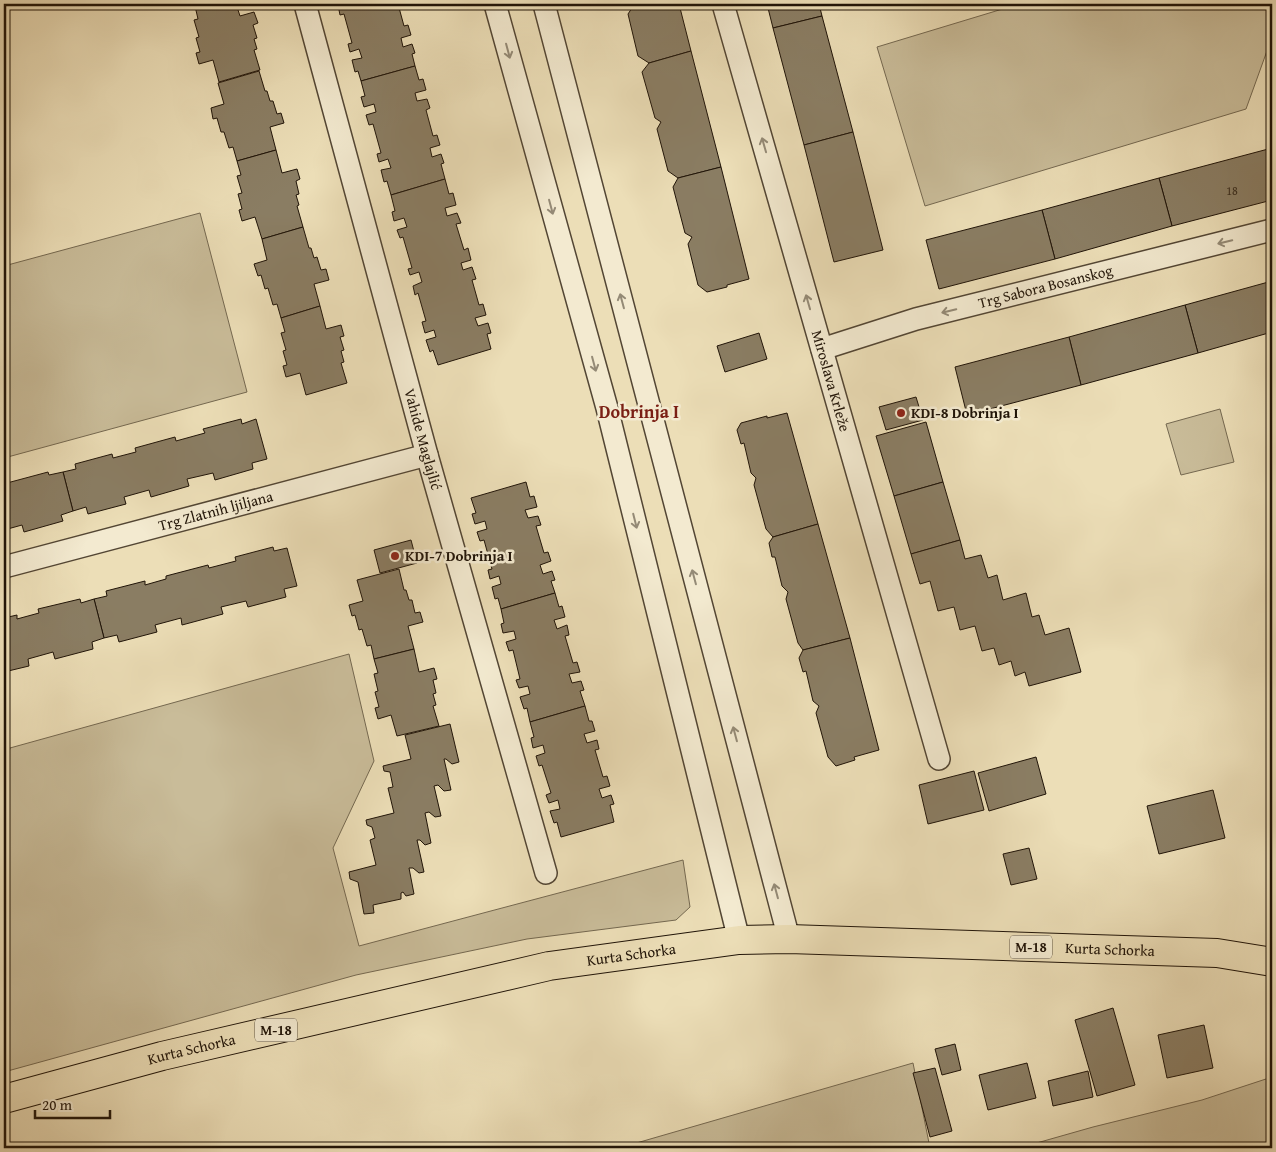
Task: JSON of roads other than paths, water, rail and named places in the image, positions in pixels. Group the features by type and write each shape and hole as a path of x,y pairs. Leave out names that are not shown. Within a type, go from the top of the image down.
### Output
{"main road":[{"name":"Kurta Schorka","path":"4,1099 162,1056 549,966 739,940 789,939 1217,953 1272,962"}],"street":[{"name":"Vahide Maglajlić","path":"305,4 427,454 546,873"},
{"path":"495,4 606,408 739,940"},
{"path":"544,4 789,939"},
{"name":"Miroslava Krleže","path":"723,4 939,759"},
{"name":"Trg Sabora Bosanskog","path":"822,349 916,319 1272,230"},
{"name":"Trg Zlatnih ljiljana","path":"4,567 427,454"}],"place":[{"name":"KDI-8 Dobrinja I","path":"901,413"},
{"name":"KDI-7 Dobrinja I","path":"395,556"}],"district":[{"name":"Dobrinja I","path":"639,412"}]}
